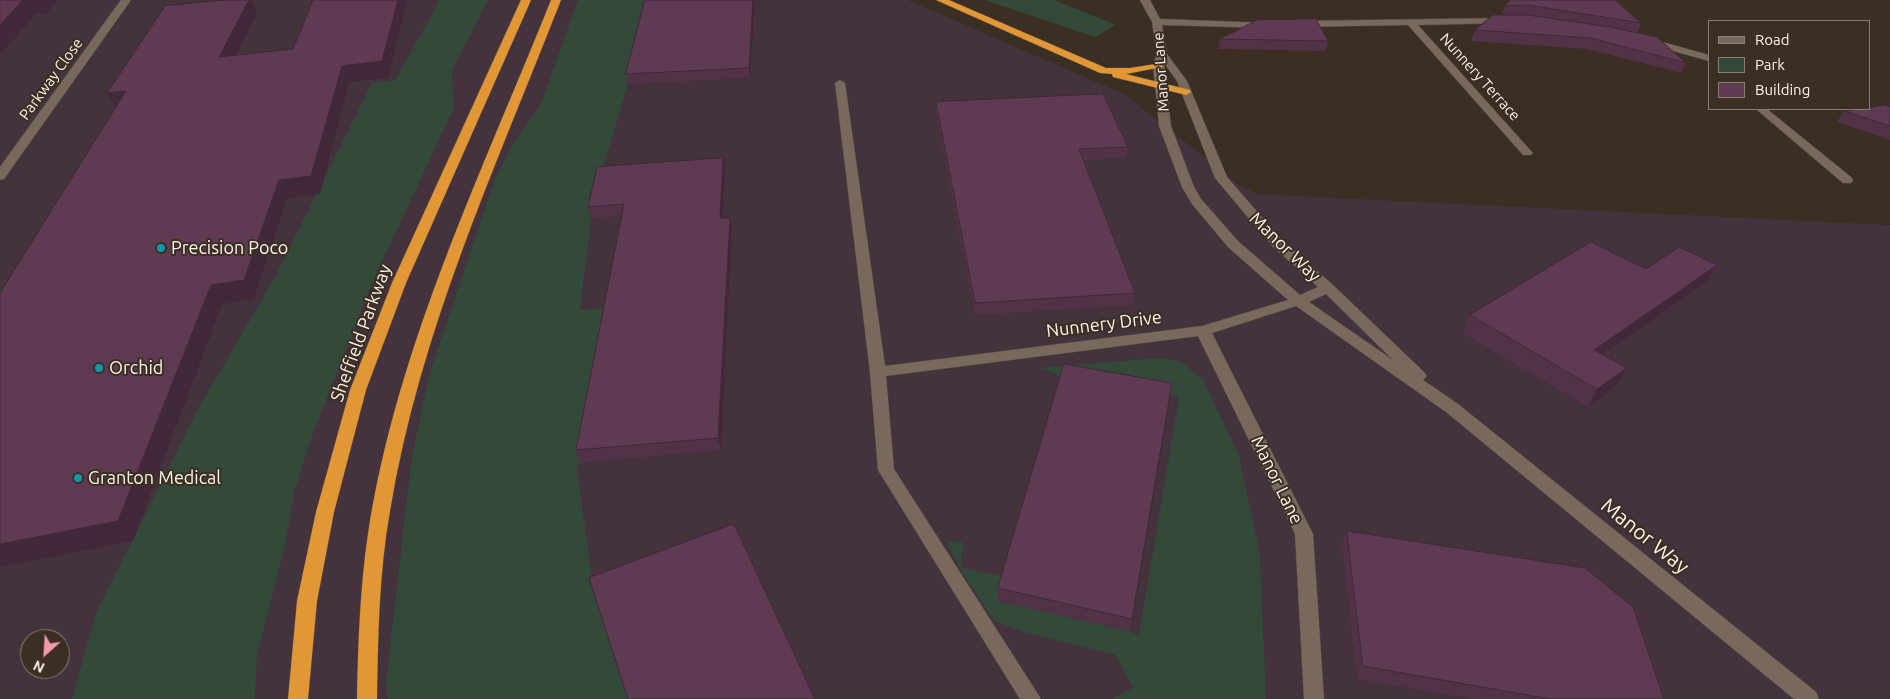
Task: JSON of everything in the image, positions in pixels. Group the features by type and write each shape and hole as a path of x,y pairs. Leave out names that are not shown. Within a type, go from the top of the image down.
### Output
{"highway":[{"name":"Sheffield Parkway","path":"298,699 307,600 325,512 358,390 398,283 526,0"},
{"path":"367,699 368,628 381,512 404,409 433,310 517,93 556,0"},
{"path":"941,0 1104,71 1186,92"},
{"path":"1104,71 1130,70 1160,59"}],"street":[{"name":"Parkway Close","path":"0,176 126,0"},
{"name":"Manor Lane","path":"1145,0 1157,22 1161,86 1166,126 1188,187 1196,201"},
{"path":"1157,22 1283,24 1514,20"},
{"name":"Nunnery Terrace","path":"1410,22 1527,153"},
{"path":"1642,39 1708,58"},
{"path":"1694,53 1708,65"},
{"name":"Manor Way","path":"1160,59 1182,81 1221,178 1276,242 1328,288 1452,408"},
{"path":"840,83 878,372 886,470 1031,699"},
{"path":"1762,110 1847,180"},
{"name":"Manor Way","path":"1196,201 1233,244 1298,301 1452,408 1809,699"},
{"name":"Nunnery Drive","path":"878,372 1203,331 1298,301 1328,288"},
{"name":"Manor Lane","path":"1203,331 1304,534 1314,699"}],"shaded area":[{"path":"0,0 908,0 1124,94 1238,184 1257,194 1890,225 1890,699 0,699"}],"green space":[{"path":"438,0 488,0 452,70 454,108 373,281 309,444 294,493 286,541 257,655 255,699 72,699 96,613 200,405 273,281 372,83 395,80 434,11"},
{"path":"578,0 649,0 628,84 600,178 591,218 580,310 609,308 580,463 577,469 594,591 628,699 388,699 386,682 412,455 430,372 494,181 514,142 541,104"},
{"path":"985,0 1054,0 1116,25 1095,37"},
{"path":"1157,358 1179,361 1203,379 1239,456 1260,555 1266,699 1113,699 1133,688 1116,655 1024,632 994,621 962,572 945,540 964,543 960,567 1005,577 998,601 1129,631 1139,635 1179,397 1063,376 1037,368"}],"building":[{"path":"0,0 23,0 0,25"},
{"path":"225,0 249,0 219,57 293,49 313,0 398,0 382,61 342,66 311,176 279,180 244,280 211,285 118,521 0,544 0,293 126,91 107,93 165,6"},
{"path":"645,0 753,0 749,68 626,74"},
{"path":"1511,0 1615,0 1641,23 1528,5 1505,6"},
{"path":"1493,15 1528,15 1610,27 1657,37 1686,63 1591,38 1475,30"},
{"path":"1316,19 1328,41 1220,39 1257,20"},
{"path":"1103,94 1128,147 1079,149 1135,293 975,303 936,102"},
{"path":"1885,105 1890,107 1890,126 1844,111 1870,110 1870,108"},
{"path":"723,158 720,218 730,218 718,438 576,450 624,204 588,207 597,167"},
{"path":"1591,242 1646,269 1679,247 1717,265 1594,350 1627,368 1597,389 1470,315"},
{"path":"1064,364 1172,383 1132,619 998,588"},
{"path":"734,524 815,699 628,699 589,578"},
{"path":"1347,531 1585,568 1633,607 1664,699 1550,699 1363,666"}],"place":[{"name":"Precision Poco","path":"161,248"},
{"name":"Orchid","path":"99,368"},
{"name":"Granton Medical","path":"78,478"}]}
